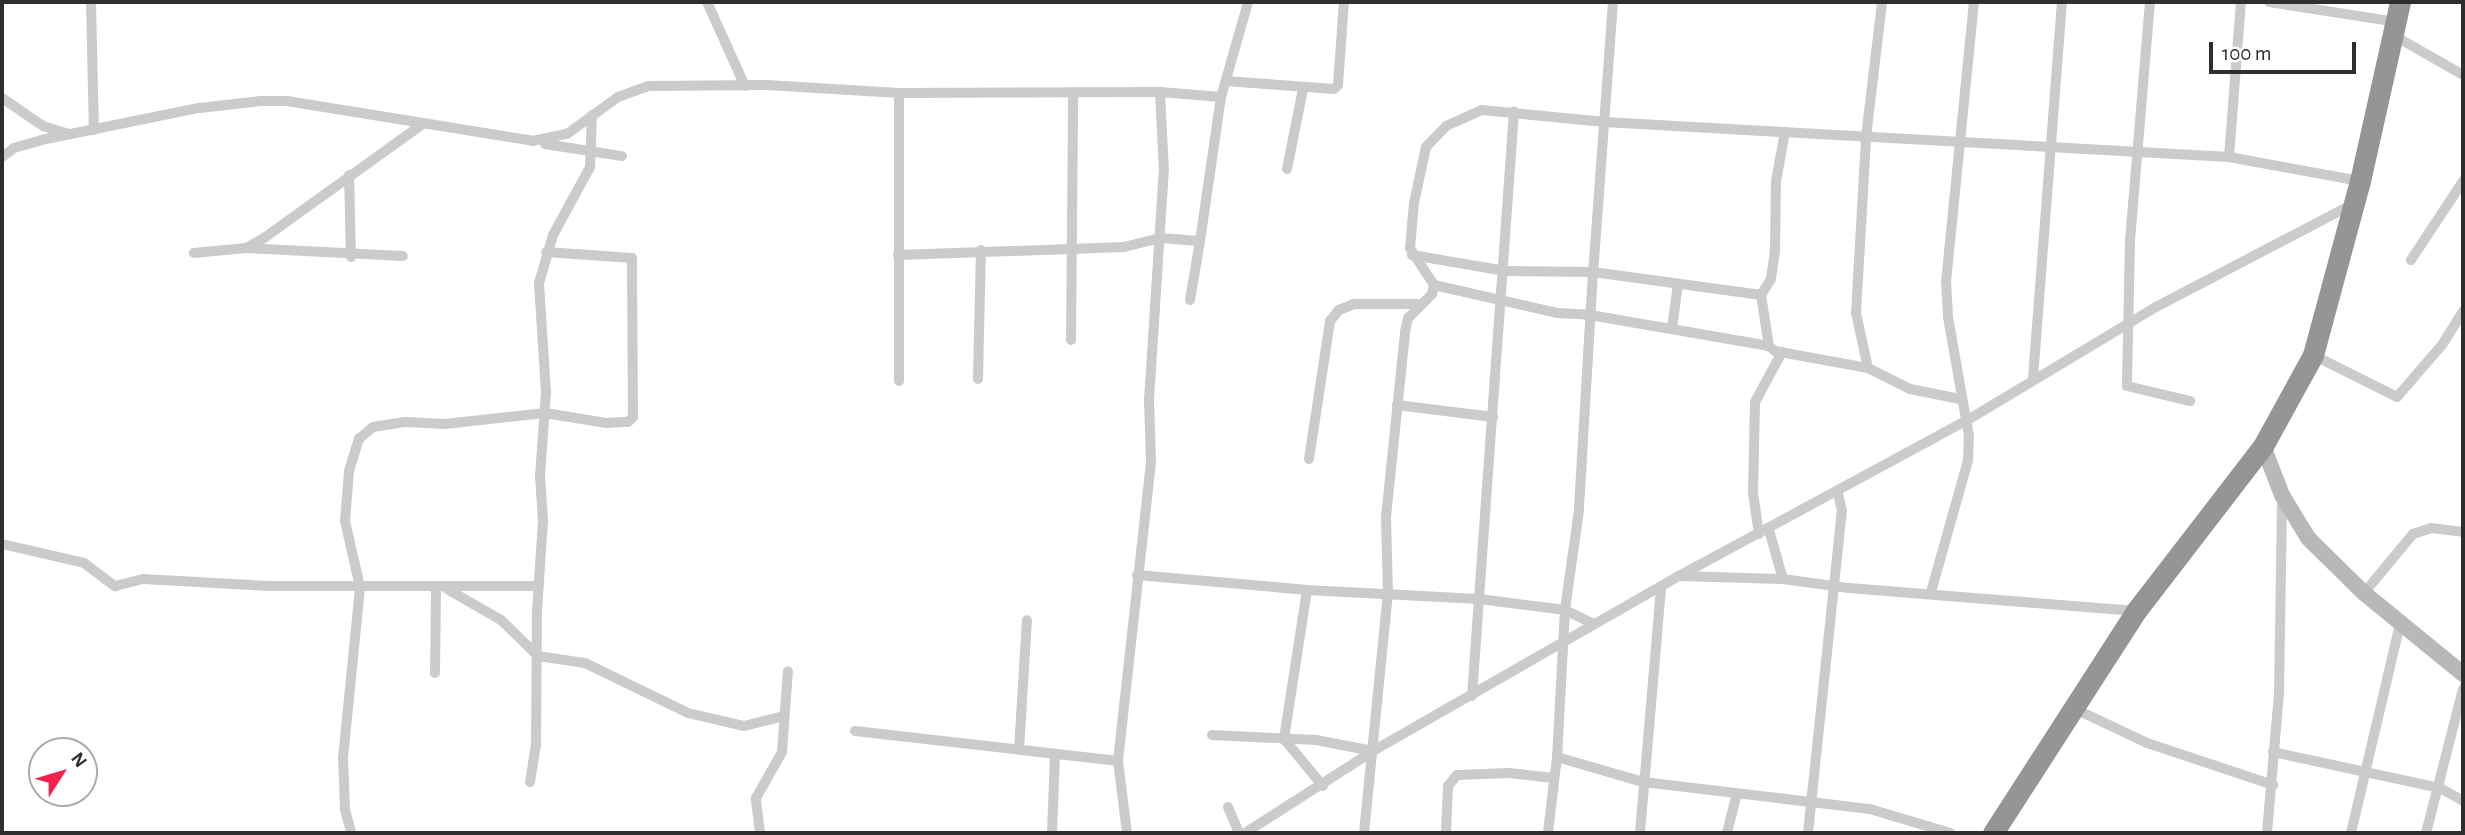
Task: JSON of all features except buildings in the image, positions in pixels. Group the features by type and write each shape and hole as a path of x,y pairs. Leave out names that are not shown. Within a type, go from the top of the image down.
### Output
{"highway":[{"path":"1993,833 2136,611 2263,446 2313,355 2360,181 2397,20"}],"street":[{"path":"91,2 94,130"},
{"path":"708,2 745,86"},
{"path":"1190,300 1221,97 1248,2"},
{"path":"1226,81 1328,92 1338,85 1344,2"},
{"path":"1548,833 1557,757 1565,610 1578,510 1613,2"},
{"path":"1868,368 1856,313 1866,137 1882,2"},
{"path":"1931,592 1961,495 1968,460 1966,421 1960,399 1946,282 1974,2"},
{"path":"2033,378 2054,148 2062,2"},
{"path":"2150,2 2140,152 2130,240 2127,387 2190,401"},
{"path":"2229,157 2241,2"},
{"path":"2269,2 2397,20 2462,71"},
{"path":"533,141 567,134 631,89 745,86 899,93 1160,92 1221,97"},
{"path":"1287,169 1303,89"},
{"path":"1071,340 1073,92"},
{"path":"1127,833 1118,761 1151,461 1149,400 1164,171 1160,92"},
{"path":"899,93 900,381"},
{"path":"2,98 43,126 73,135"},
{"path":"2,158 14,148 94,130 200,108 261,101 287,101 622,156"},
{"path":"1960,399 1910,389 1868,368 1782,352 1769,346 1590,315 1557,313 1434,285 1412,254 1414,202 1426,147 1461,116 1482,110 1604,122 2229,157 2360,181"},
{"path":"1472,696 1506,271 1514,112"},
{"path":"530,782 536,745 537,586 545,414 539,283 546,252 585,179 593,152 592,115"},
{"path":"246,248 421,125"},
{"path":"1769,346 1761,295 1771,279 1775,250 1776,181 1785,132"},
{"path":"349,175 351,257"},
{"path":"2411,260 2463,181"},
{"path":"1245,833 1323,786 1373,751 1564,644 1594,624 1966,421 2033,378 2128,323 2354,204"},
{"path":"898,255 1124,247 1160,238 1200,241"},
{"path":"194,253 246,248 351,257 403,256"},
{"path":"978,379 981,250"},
{"path":"351,832 345,809 343,758 360,587 345,521 349,471 359,439 373,428 395,424 445,424 545,414 577,422 631,420 636,305 634,262 628,255 546,252"},
{"path":"1412,254 1506,271 1593,272 1761,295"},
{"path":"1672,328 1678,284"},
{"path":"1364,833 1388,594 1386,517 1405,332 1417,304 1432,294 1434,285"},
{"path":"1309,459 1331,321 1339,310 1354,304 1417,304"},
{"path":"2313,355 2397,397 2442,345 2463,311"},
{"path":"1782,352 1755,402 1753,493 1764,532 1783,579"},
{"path":"1397,405 1493,417"},
{"path":"2263,446 2282,495 2308,538 2364,593 2463,674"},
{"path":"1808,833 1814,800 1842,511 1838,493"},
{"path":"2267,833 2273,785 2282,495"},
{"path":"2364,593 2413,534 2431,528 2463,531"},
{"path":"2,544 84,563 115,586 143,579 360,587 537,586"},
{"path":"1137,575 1307,590 1479,599 1565,610 1594,624"},
{"path":"1679,576 1783,579 1834,587 1931,592 2136,611"},
{"path":"1640,833 1661,586"},
{"path":"441,587 501,620 538,656 585,663 675,707 720,724 744,726 784,716"},
{"path":"435,673 441,587"},
{"path":"1307,590 1284,739 1323,786"},
{"path":"1019,750 1027,620"},
{"path":"2351,833 2400,624"},
{"path":"757,832 756,798 780,760 788,671"},
{"path":"2426,833 2440,789 2463,689"},
{"path":"2073,708 2147,743 2273,785"},
{"path":"855,731 1118,761"},
{"path":"1212,735 1316,740 1373,751"},
{"path":"2273,752 2440,789 2463,801"},
{"path":"1052,833 1055,754"},
{"path":"1557,757 1643,782 1736,796 1814,800 1870,809 1950,833"},
{"path":"1446,833 1448,786 1457,775 1509,773 1554,778"},
{"path":"1727,833 1736,796"},
{"path":"1228,807 1239,833"}]}
